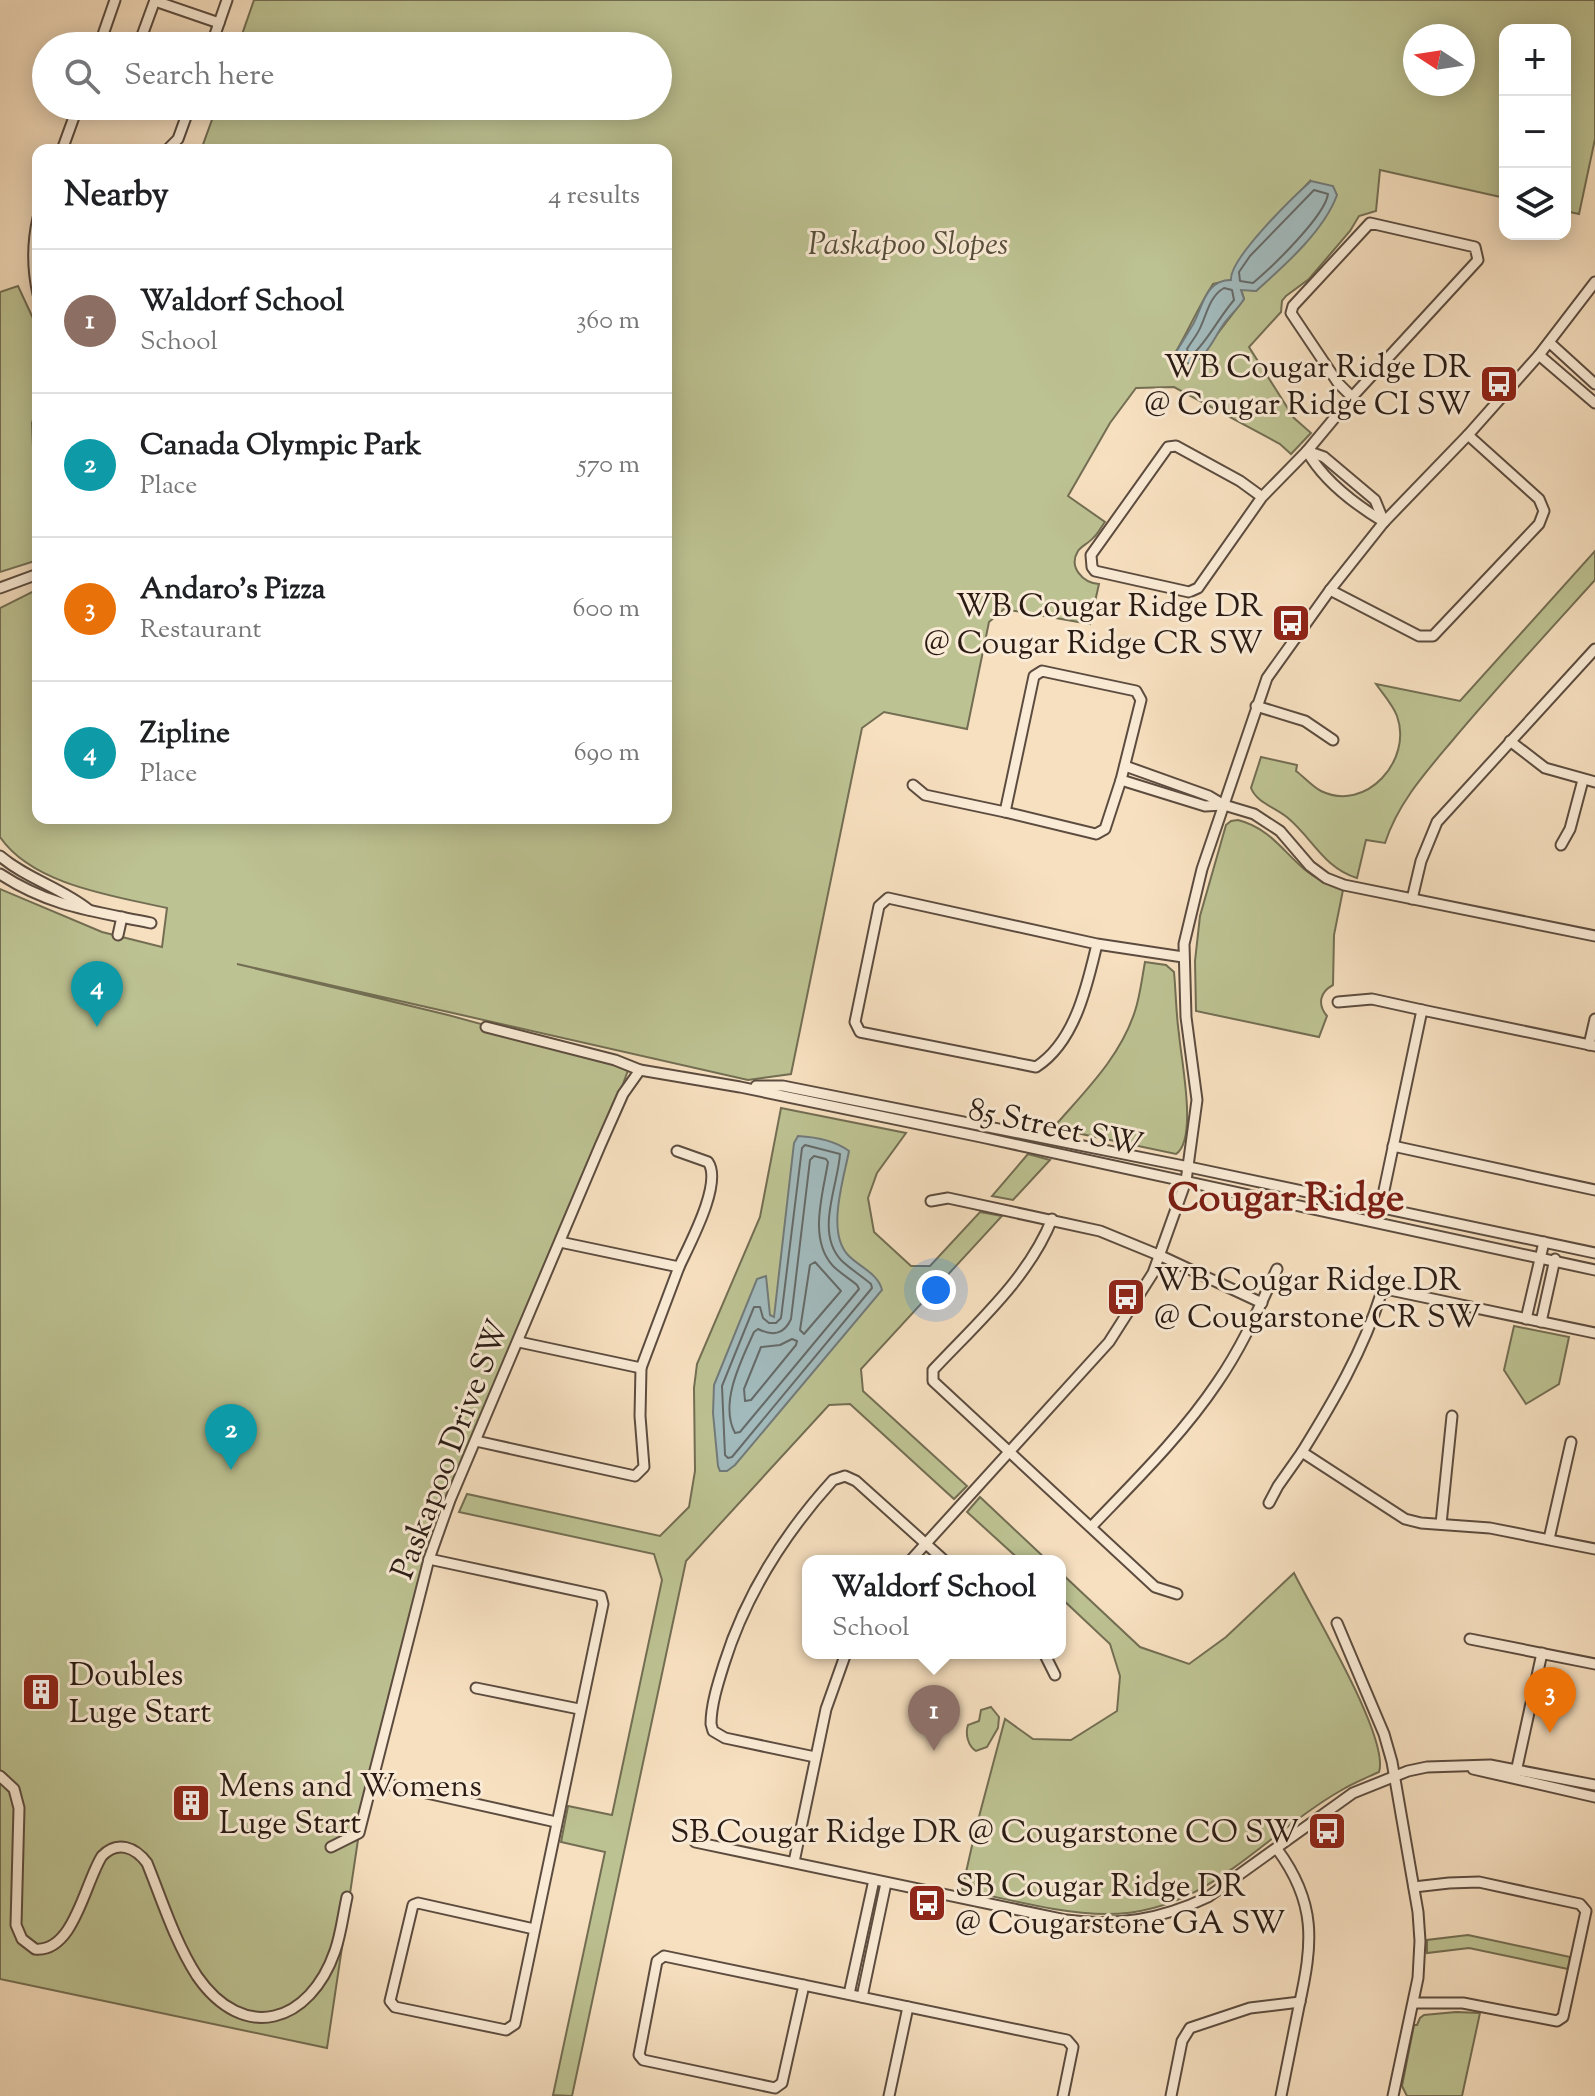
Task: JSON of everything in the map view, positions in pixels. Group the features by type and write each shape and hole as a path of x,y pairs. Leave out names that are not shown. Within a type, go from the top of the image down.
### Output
{"street":[{"path":"104,32 115,0"},
{"path":"143,32 155,0 219,23"},
{"path":"216,32 227,0"},
{"path":"64,144 73,120"},
{"path":"173,144 185,120"},
{"path":"1262,497 1240,481 1176,446 1168,447 1091,555 1092,567 1095,571 1189,592 1198,588 1262,497 1478,260 1475,247 1370,223 1293,306 1291,313 1338,383 1352,397"},
{"path":"915,1555 1109,1342 1133,1308 1161,1256 1186,1181 1197,1100 1186,1017 1183,957 1197,889 1256,706 1276,663 1384,522 1468,435 1550,343 1595,282"},
{"path":"1550,343 1595,384"},
{"path":"1539,355 1595,403"},
{"path":"1330,590 1419,636 1433,636 1539,524 1544,511 1539,499 1468,435"},
{"path":"1307,451 1324,457 1375,500 1384,522"},
{"path":"0,588 32,576"},
{"path":"1412,899 1421,861 1437,822 1595,649"},
{"path":"913,785 925,795 1096,834 1105,829 1125,766 1141,700 1136,691 1042,671 1034,676 1005,812"},
{"path":"1256,706 1305,721 1333,740"},
{"path":"1510,741 1545,768 1595,782"},
{"path":"1125,766 1254,814 1268,822 1310,866 1326,878 1344,885 1595,936"},
{"path":"1121,780 1205,806 1224,805"},
{"path":"1561,845 1570,829 1583,780"},
{"path":"0,856 32,879 74,898 89,910"},
{"path":"0,874 29,891 72,908 151,923"},
{"path":"1097,944 1085,992 1075,1016 1046,1061 1036,1067 860,1032 855,1022 879,906 888,898 1097,944 1183,957"},
{"path":"118,935 122,917"},
{"path":"1338,1002 1372,999 1592,1046 1595,1019"},
{"path":"1377,1221 1422,1010"},
{"name":"85 Street SW","path":"486,1027 600,1056 640,1070 740,1087 1595,1270"},
{"name":"Paskapoo Drive SW","path":"331,1847 359,1833 429,1559 450,1500 623,1094 640,1070"},
{"name":"85 Street SW","path":"740,1087 783,1086 1189,1167 1595,1253"},
{"path":"1393,1146 1595,1190"},
{"path":"476,1441 635,1476 644,1467 640,1416 641,1368 702,1216 713,1173 708,1162 677,1151"},
{"path":"931,1201 948,1198 1100,1231 1262,1303"},
{"path":"1052,1219 1030,1262 933,1370 933,1381 1155,1587 1177,1594"},
{"path":"560,1242 679,1267"},
{"path":"1526,1319 1544,1242"},
{"path":"1541,1322 1558,1246"},
{"path":"1092,1526 1200,1407 1236,1353 1277,1269"},
{"path":"1269,1503 1341,1386 1373,1319 1381,1294 1390,1290 1595,1333"},
{"path":"519,1342 641,1368"},
{"path":"1441,1524 1452,1416"},
{"path":"1549,1539 1571,1442"},
{"path":"1302,1452 1395,1514 1421,1523 1490,1528 1595,1549"},
{"path":"815,1757 725,1738 713,1731 711,1718 719,1680 745,1606 785,1539 833,1480 845,1476 856,1481 938,1555"},
{"path":"429,1559 601,1596 603,1604 515,2024 506,2030 395,2007 390,2001 413,1905 418,1903 534,1929"},
{"path":"1337,1623 1384,1734 1396,1776 1414,1887 1420,1964 1393,2096"},
{"path":"1470,1639 1595,1664"},
{"path":"1516,1774 1542,1653"},
{"path":"794,1862 826,1709 844,1659"},
{"path":"1047,1659 1055,1675"},
{"path":"476,1688 579,1709"},
{"path":"695,1842 1066,1920 1128,1922 1183,1909 1208,1897 1353,1793 1427,1767 1470,1768 1482,1765 1577,1788 1595,1797"},
{"path":"0,1776 14,1789 19,1808 16,1925 22,1939 35,1949 51,1947 66,1934 102,1856 113,1847 128,1847 147,1863 184,1952 203,1983 241,2014 274,2017 292,2009 324,1975 335,1951 347,1897"},
{"path":"373,1781 556,1822"},
{"path":"1577,1788 1595,1785"},
{"path":"1277,1849 1298,1882 1307,1917 1310,1952 1281,2096"},
{"path":"849,1994 874,1880"},
{"path":"1414,1887 1479,1882 1580,1904 1586,1911 1563,2017 1557,2021 1463,2003 1414,2003"},
{"path":"862,1997 886,1883"},
{"path":"804,1985 782,2083 775,2088 643,2060 639,2055 657,1961 664,1956 849,1994 1067,2040 1073,2047 1063,2096"},
{"path":"1171,2096 1182,2041 1190,2028 1250,2008 1300,2002"},
{"path":"889,2096 908,2007"}],"green space":[{"name":"Paskapoo Slopes","path":"254,0 1595,0 1595,139 1579,214 1571,212 1571,24 1499,24 1499,197 1380,170 1376,211 1359,216 1309,279 1286,296 1281,312 1249,347 1294,418 1311,433 1291,454 1280,444 1174,387 1136,388 1110,423 1068,496 1105,522 1075,557 1079,573 1088,581 1099,584 1090,624 1004,609 989,622 967,729 884,712 862,728 791,1074 748,1080 237,964 448,1015 630,1065 600,1146 429,1559 359,1833 327,2048 0,1979 0,889 102,932 162,947 167,908 100,893 53,877 14,853 0,837 0,608 32,592 32,824 672,824 672,144 203,144 212,120 672,120 672,32 243,32","holes":["1310,181 1316,228 1256,291 1241,289 1244,299 1215,337 1174,355 1213,284 1231,280 1273,221"]},
{"path":"18,286 32,316 32,562 0,572 0,292"},
{"path":"1595,551 1595,580 1422,777 1397,815 1385,843 1366,840 1357,878 1327,860 1297,826 1254,793 1251,788 1261,757 1297,765 1296,771 1321,791 1338,796 1354,795 1369,789 1392,765 1400,733 1397,716 1376,684 1460,701"},
{"path":"1238,820 1267,834 1313,876 1343,890 1334,935 1333,985 1321,999 1327,1016 1319,1037 1196,1011 1195,961 1200,916 1226,825"},
{"path":"1145,962 1166,965 1174,972 1187,1116 1183,1146 1176,1154 1053,1128 1100,1074 1120,1044 1137,1005"},
{"path":"781,1108 906,1133 877,1173 868,1198 874,1232 911,1266 930,1266 980,1212 1002,1216 861,1369 863,1391 967,1486 954,1499 850,1404 829,1405 686,1561 572,2096 553,2095 605,1852 561,1842 568,1806 612,1815 662,1580 654,1554 459,1512 467,1494 660,1536 689,1507 695,1471 694,1388 697,1364 760,1217"},
{"path":"1028,1154 1050,1160 1013,1200 992,1196"},
{"path":"1514,1326 1569,1337 1559,1384 1526,1404 1504,1370"},
{"path":"980,1497 1042,1555 1014,1555 967,1512"},
{"path":"1294,1573 1362,1704 1379,1755 1379,1772 1311,1809 1204,1887 1142,1911 1107,1914 1071,1912 962,1890 1005,1719 1033,1739 1071,1740 1117,1711 1120,1676 1110,1644 1066,1603 1066,1578 1140,1647 1189,1664 1226,1637"},
{"path":"991,1707 999,1717 998,1728 987,1747 976,1751 968,1740 968,1725 979,1721 981,1710"},
{"path":"1468,1935 1570,1957 1568,1969 1469,1948 1427,1953 1427,1940"},
{"path":"1480,2013 1462,2096 1407,2096 1402,2086 1414,2025 1424,2015"}],"water":[{"path":"1311,181 1333,186 1337,195 1323,222 1291,259 1256,291 1241,290 1244,299 1205,354 1192,362 1175,361 1174,355 1210,290 1222,281 1231,280 1233,270 1251,244"},
{"path":"798,1136 825,1140 849,1151 838,1204 838,1233 848,1255 872,1275 882,1290 735,1465 727,1471 720,1471 713,1413 714,1385 757,1279 766,1276 770,1315 774,1317 794,1143"}],"place":[{"name":"WB Cougar Ridge DR @ Cougar Ridge CI SW","path":"1499,384"},
{"name":"WB Cougar Ridge DR @ Cougar Ridge CR SW","path":"1291,623"},
{"name":"Zipline","path":"97,1027"},
{"name":"WB Cougar Ridge DR @ Cougarstone CR SW","path":"1126,1297"},
{"name":"Canada Olympic Park","path":"231,1470"},
{"name":"Doubles Luge Start","path":"41,1692"},
{"name":"Andaro's Pizza","path":"1550,1733"},
{"name":"Waldorf School","path":"934,1751"},
{"name":"Mens and Womens Luge Start","path":"191,1803"},
{"name":"SB Cougar Ridge DR @ Cougarstone CO SW","path":"1327,1831"},
{"name":"SB Cougar Ridge DR @ Cougarstone GA SW","path":"927,1903"}],"district":[{"name":"Cougar Ridge","path":"1286,1196"}]}
